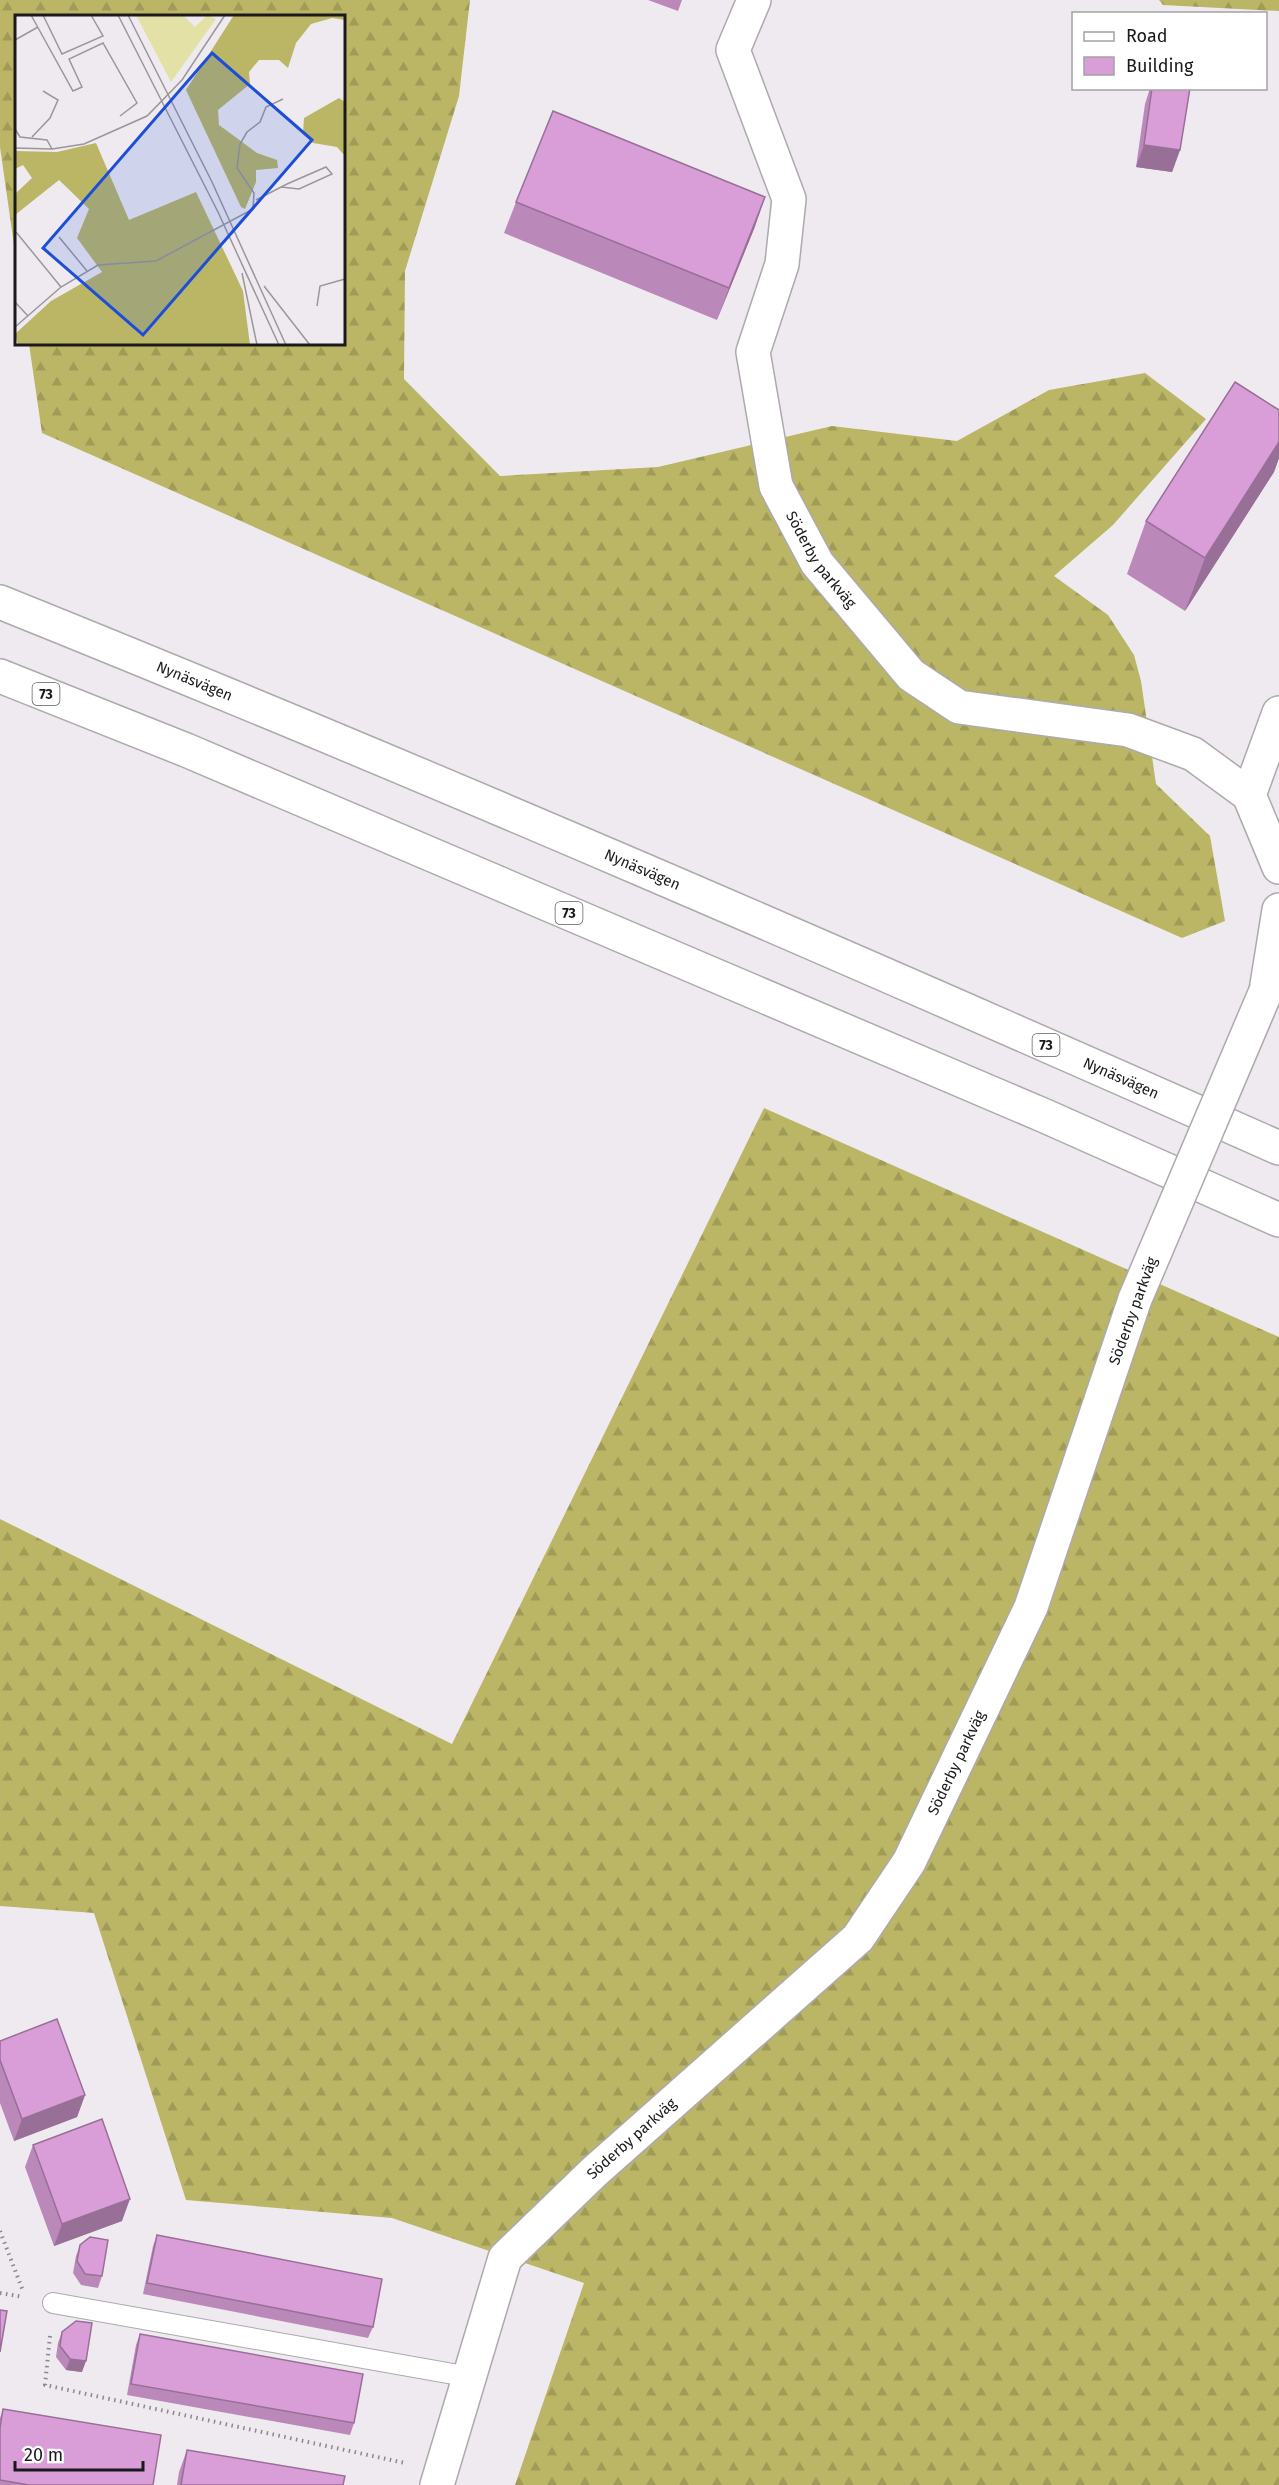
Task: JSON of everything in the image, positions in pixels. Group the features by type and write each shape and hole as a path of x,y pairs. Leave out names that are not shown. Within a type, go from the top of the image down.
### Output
{"main road":[{"name":"Söderby parkväg","path":"754,0 733,50 789,199 782,264 753,352 776,486 817,563 911,675 959,707 1128,730 1193,754 1249,795"},
{"name":"Nynäsvägen","path":"0,602 227,693 792,933 1279,1148"},
{"name":"73","path":"0,676 241,773 1045,1116 1279,1220"},
{"path":"1279,713 1249,795 1279,867"},
{"name":"Söderby parkväg","path":"439,2478 506,2258 594,2172 858,1938 909,1862 1030,1607 1135,1299 1266,991 1279,910"}],"lane":[{"path":"53,2303 470,2376"}],"path":[{"path":"0,2231 26,2298 0,2293"},
{"path":"53,2303 45,2385 439,2478"}],"green space":[{"path":"0,0 470,0 459,96 405,271 404,379 500,476 658,467 832,426 957,441 1049,390 1145,373 1206,419 1113,525 1054,576 1108,615 1134,655 1141,681 1156,784 1210,836 1225,921 1182,938 42,433 29,345 345,345 345,15 15,15 15,252 0,147"},
{"path":"1159,0 1279,0 1279,11 1163,5"},
{"path":"764,1108 1279,1337 1279,2485 515,2485 584,2283 392,2218 186,2200 94,1913 0,1906 0,1519 452,1744"}],"building":[{"path":"1152,90 1190,90 1180,150 1144,145"},
{"path":"553,111 765,197 729,288 516,202"},
{"path":"1235,382 1279,410 1279,442 1205,558 1146,521"},
{"path":"57,2019 85,2095 22,2119 0,2060 0,2041"},
{"path":"102,2119 130,2199 62,2224 33,2145"},
{"path":"157,2235 382,2279 373,2327 147,2283"},
{"path":"90,2237 108,2240 102,2276 85,2274 77,2261 80,2245"},
{"path":"0,2310 7,2311 0,2352"},
{"path":"76,2321 92,2323 86,2361 70,2359 60,2346 62,2332"},
{"path":"140,2334 363,2374 354,2423 131,2384"},
{"path":"3,2409 161,2435 153,2485 29,2485 0,2480 0,2428"},
{"path":"187,2450 345,2476 343,2485 181,2485"}]}
